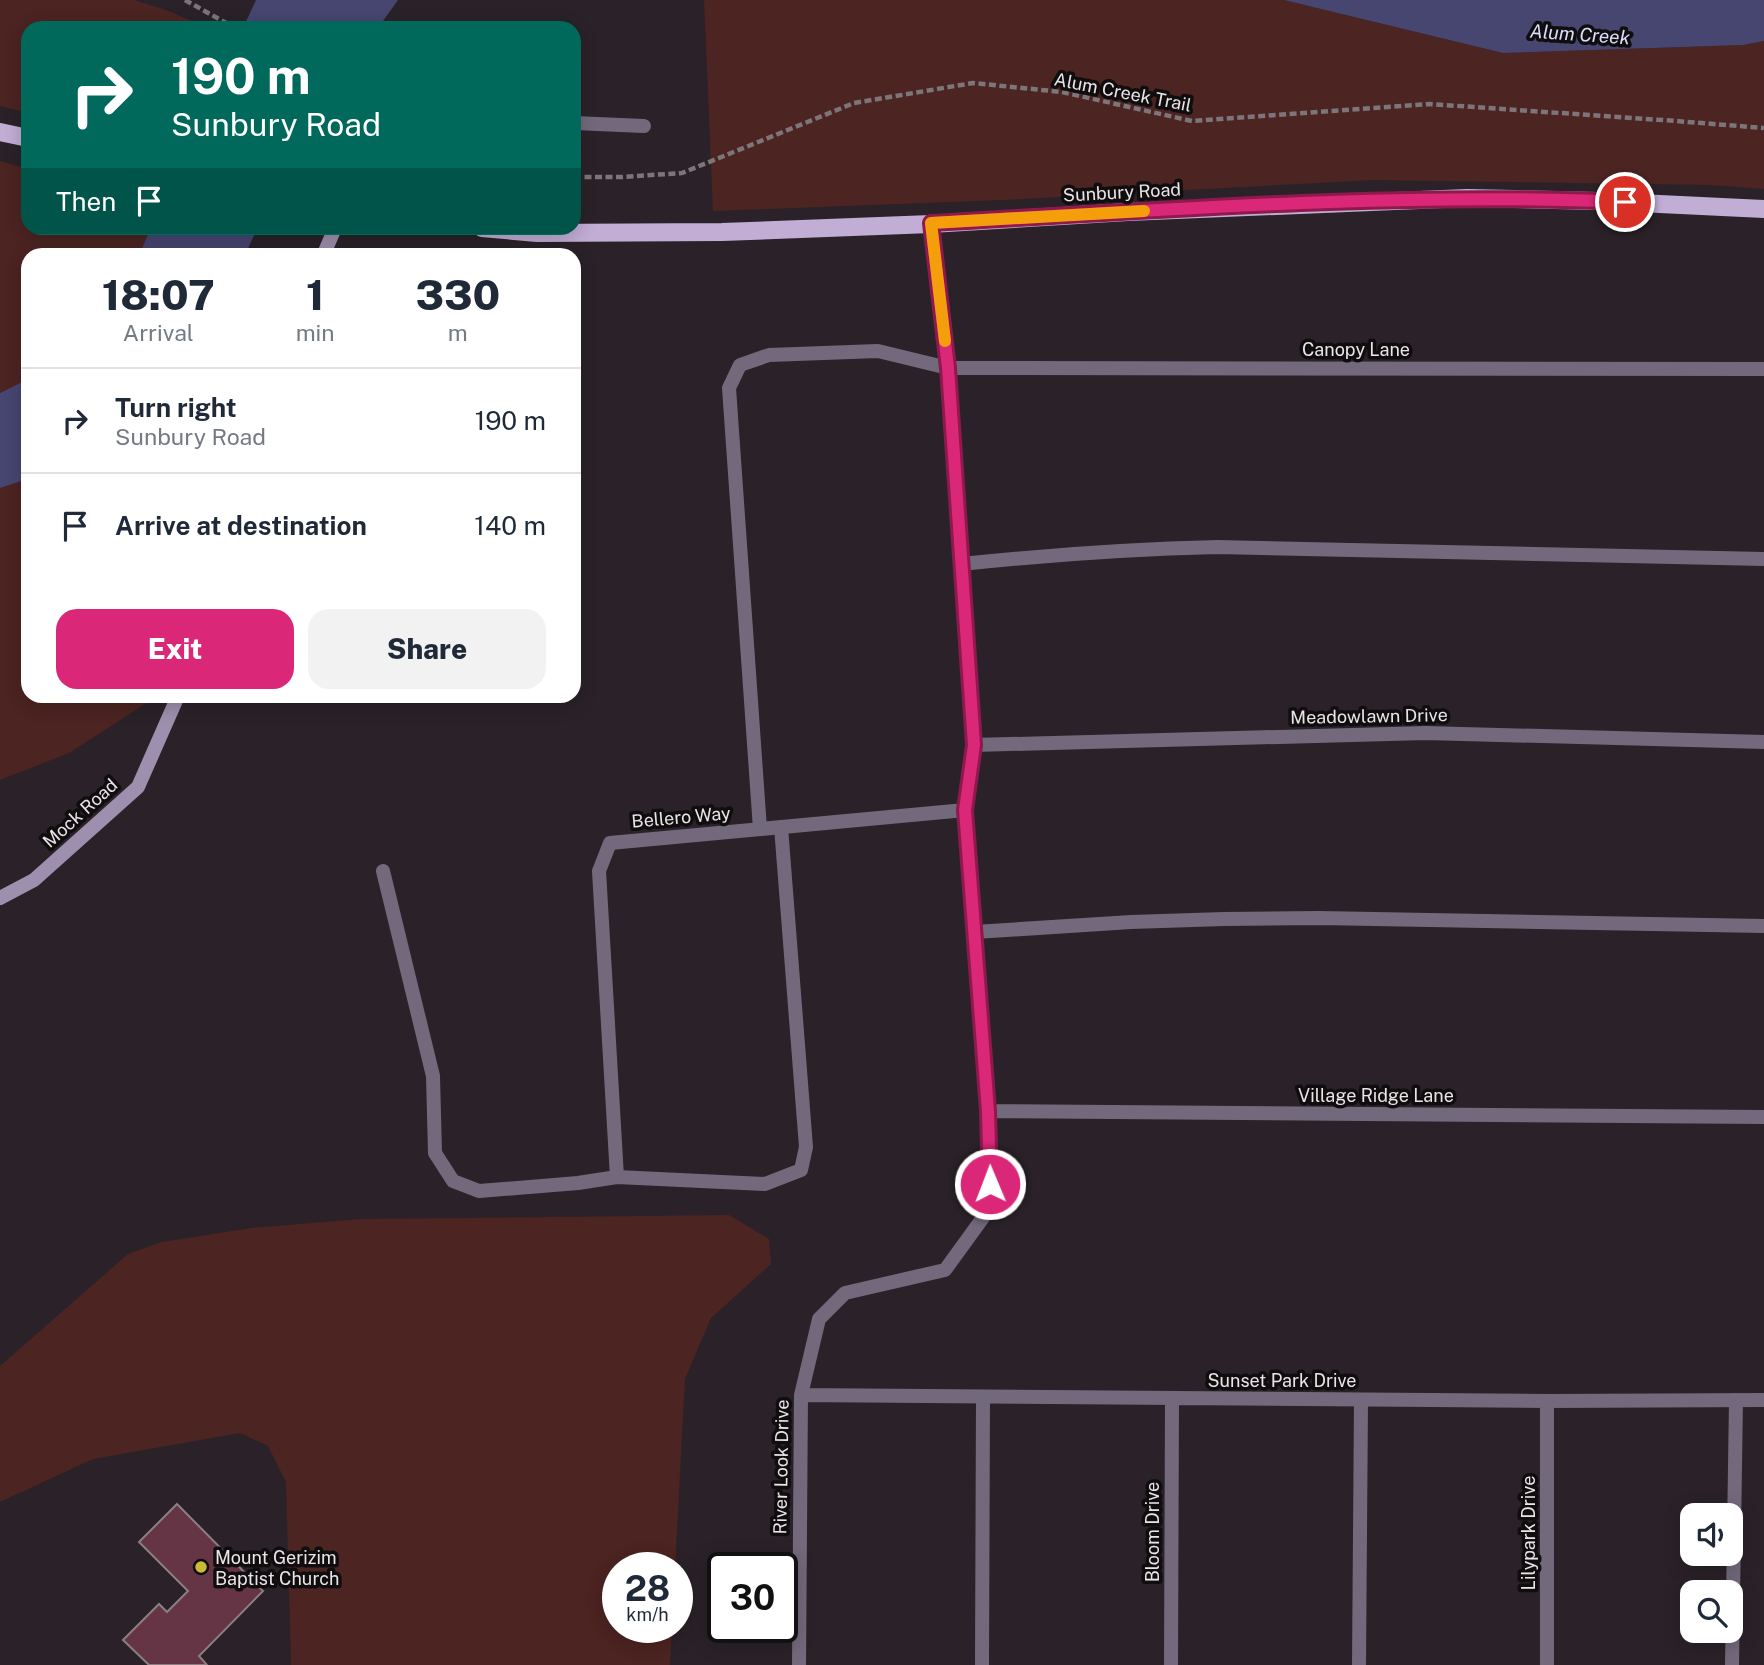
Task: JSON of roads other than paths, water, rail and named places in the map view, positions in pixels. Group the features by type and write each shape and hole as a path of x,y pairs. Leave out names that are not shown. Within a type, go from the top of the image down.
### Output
{"main road":[{"path":"0,132 21,136"},
{"name":"Sunbury Road","path":"581,233 722,232 1467,198 1764,209"},
{"name":"Mock Road","path":"0,898 34,880 138,787 175,703"}],"street":[{"path":"581,123 644,126"},
{"path":"931,223 948,368 974,745 965,810 988,1111"},
{"name":"Canopy Lane","path":"760,829 729,388 740,365 769,355 878,351 948,368 1764,369"},
{"path":"961,564 1056,554 1218,547 1764,559"},
{"name":"Meadowlawn Drive","path":"974,745 1426,733 1764,743"},
{"name":"Bellero Way","path":"617,1177 599,871 610,843 965,810"},
{"path":"383,870 433,1076 435,1153 453,1181 479,1191 617,1177 765,1184 801,1170 806,1147 781,827"},
{"path":"975,932 1131,922 1319,918 1764,926"},
{"name":"Village Ridge Lane","path":"988,1111 1764,1117"},
{"name":"River Look Drive","path":"799,1665 801,1395 820,1318 845,1293 946,1270 990,1208 988,1111"},
{"name":"Sunset Park Drive","path":"801,1395 1547,1401 1764,1400"},
{"path":"982,1665 983,1397"},
{"name":"Bloom Drive","path":"1171,1665 1172,1399"},
{"path":"1359,1665 1361,1400"},
{"path":"1732,1665 1735,1400"},
{"name":"Lilypark Drive","path":"1547,1401 1547,1665"}],"water":[{"path":"256,0 398,0 383,21 246,21"},
{"name":"Alum Creek","path":"1284,0 1764,0 1764,41 1743,45 1503,53"},
{"path":"148,235 254,235 248,248 142,248"},
{"path":"21,382 21,481 0,488 0,393"}],"place":[{"name":"Mount Gerizim Baptist Church","path":"201,1567"}]}
